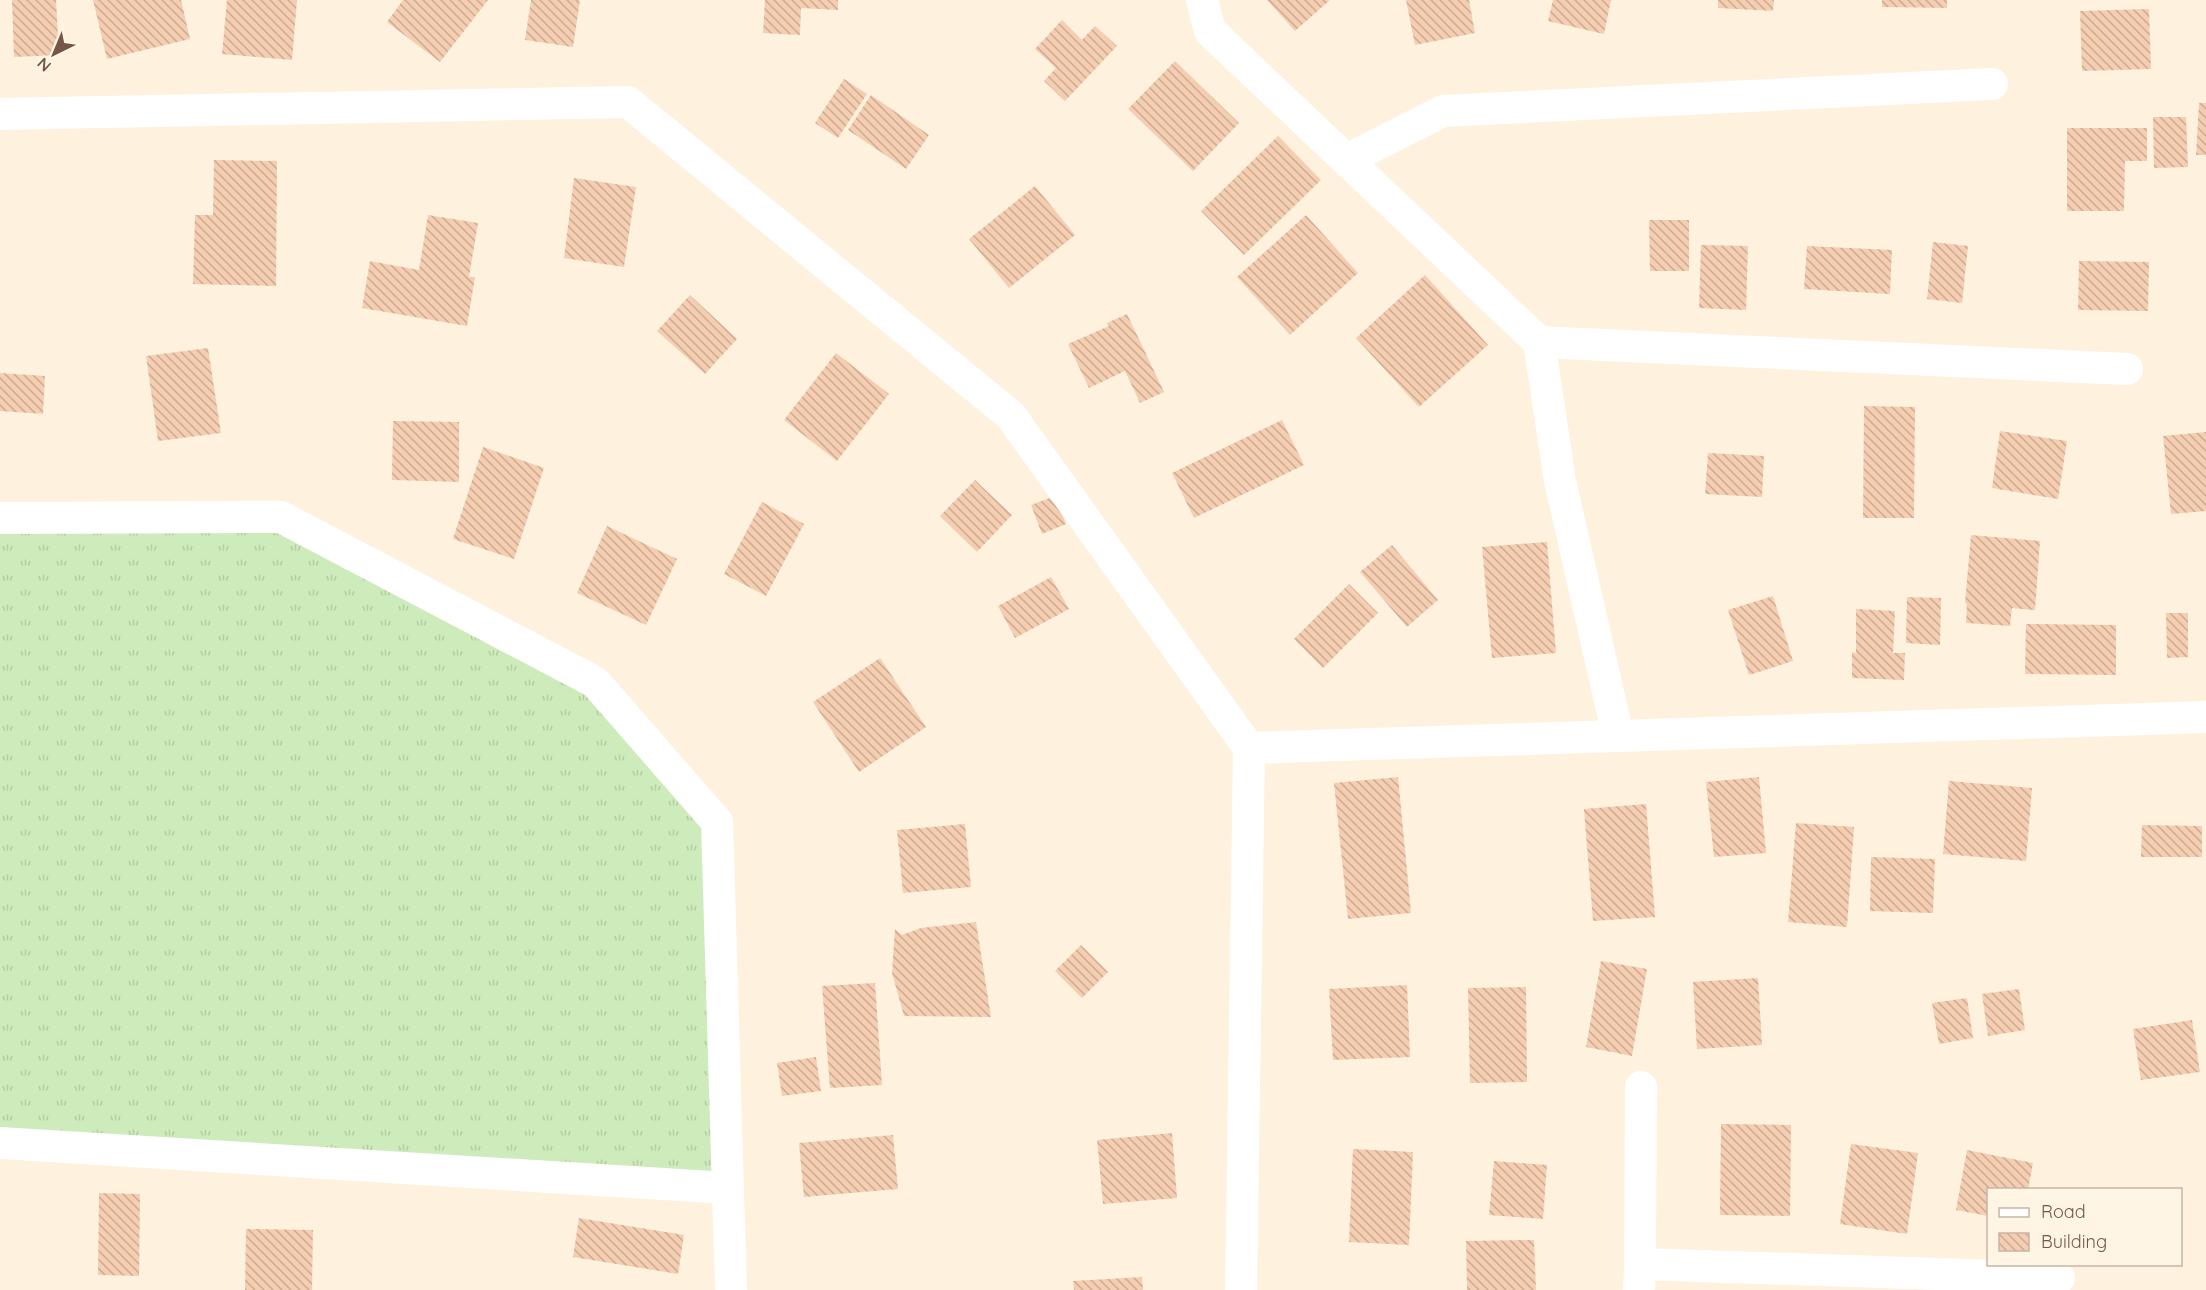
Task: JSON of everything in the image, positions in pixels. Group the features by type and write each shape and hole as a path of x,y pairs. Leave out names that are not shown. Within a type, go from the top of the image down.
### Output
{"street":[{"path":"1202,0 1210,31 1539,342 1560,481 1618,736"},
{"path":"1346,160 1443,111 1992,84"},
{"path":"0,114 628,102 1011,416 1249,748 1241,1290"},
{"path":"1539,342 2127,369"},
{"path":"0,518 281,517 595,682 717,822 731,1290"},
{"path":"1249,748 2206,717"},
{"path":"1641,1087 1640,1277 2059,1278"},
{"path":"0,1143 728,1188"}],"green space":[{"path":"281,517 595,682 717,822 728,1188 0,1143 0,518"}],"building":[{"path":"12,0 56,0 59,55 14,57"},
{"path":"93,0 181,0 190,39 107,59"},
{"path":"227,0 297,0 292,60 222,54"},
{"path":"403,0 488,0 440,62 387,22"},
{"path":"531,0 580,0 573,47 525,40"},
{"path":"765,0 838,0 838,10 801,8 800,35 763,33"},
{"path":"1267,0 1330,0 1295,31"},
{"path":"1406,0 1469,0 1475,33 1415,45"},
{"path":"1553,0 1611,0 1604,34 1548,21"},
{"path":"1718,0 1774,0 1773,11 1718,8"},
{"path":"1882,0 1947,0 1947,8 1882,7"},
{"path":"2149,9 2151,69 2082,71 2080,11"},
{"path":"1062,20 1082,40 1095,26 1117,46 1065,101 1044,81 1056,68 1035,49"},
{"path":"1175,61 1239,123 1193,171 1128,109"},
{"path":"844,79 867,94 838,138 815,123"},
{"path":"871,95 929,135 906,169 848,130"},
{"path":"2199,103 2206,103 2206,155 2196,155"},
{"path":"2153,117 2186,117 2188,167 2154,168"},
{"path":"2067,128 2147,128 2147,161 2125,161 2124,211 2067,211"},
{"path":"1278,136 1321,180 1244,255 1201,211"},
{"path":"214,160 277,161 276,286 193,284 195,215 213,215"},
{"path":"574,178 636,187 624,267 564,258"},
{"path":"1035,186 1075,235 1009,288 969,239"},
{"path":"428,215 478,223 469,277 475,277 467,326 362,308 370,261 419,270"},
{"path":"1306,215 1358,273 1290,335 1237,277"},
{"path":"1649,220 1689,220 1689,271 1650,271"},
{"path":"1933,242 1968,246 1962,303 1927,299"},
{"path":"1701,245 1748,246 1746,310 1699,308"},
{"path":"1807,246 1892,250 1890,294 1804,289"},
{"path":"2079,261 2149,262 2148,311 2078,310"},
{"path":"1425,275 1488,345 1419,407 1356,338"},
{"path":"690,295 737,339 705,374 657,331"},
{"path":"1127,314 1164,392 1140,403 1125,371 1089,388 1068,344 1109,326 1107,323"},
{"path":"208,348 221,433 158,441 146,356"},
{"path":"836,353 889,394 837,461 784,420"},
{"path":"0,373 45,376 43,414 0,411"},
{"path":"1864,406 1915,407 1914,518 1863,518"},
{"path":"1282,420 1304,465 1194,518 1172,473"},
{"path":"393,421 459,422 459,482 392,480"},
{"path":"2000,431 2067,441 2058,499 1992,488"},
{"path":"2206,432 2206,511 2171,514 2163,436"},
{"path":"483,447 544,468 514,559 453,539"},
{"path":"1708,453 1764,456 1762,497 1705,494"},
{"path":"975,480 1012,515 977,552 940,516"},
{"path":"1055,496 1066,524 1042,534 1031,505"},
{"path":"762,502 804,524 766,596 724,574"},
{"path":"607,526 677,559 646,625 577,593"},
{"path":"1971,535 2040,541 2035,610 2012,608 2010,626 1966,623 1967,604 1965,603"},
{"path":"1547,542 1556,653 1492,658 1482,547"},
{"path":"1392,545 1438,600 1407,627 1360,572"},
{"path":"1051,577 1069,609 1015,638 998,606"},
{"path":"1349,584 1378,613 1323,668 1294,639"},
{"path":"1773,596 1793,661 1749,675 1728,610"},
{"path":"1907,597 1941,598 1940,645 1906,643"},
{"path":"1856,609 1895,611 1893,653 1905,653 1904,680 1852,678 1852,652 1856,653"},
{"path":"2166,613 2188,613 2188,657 2167,658"},
{"path":"2026,624 2116,625 2116,675 2025,674"},
{"path":"880,658 926,727 859,772 813,702"},
{"path":"1398,777 1411,913 1348,919 1334,783"},
{"path":"1759,777 1766,853 1714,857 1706,782"},
{"path":"1949,781 2032,788 2026,861 1943,854"},
{"path":"1646,804 1655,917 1593,921 1584,809"},
{"path":"1796,823 1854,827 1847,927 1788,922"},
{"path":"965,824 971,887 903,893 897,830"},
{"path":"2142,825 2202,826 2202,857 2141,857"},
{"path":"1871,857 1935,859 1933,913 1870,911"},
{"path":"976,922 991,1017 904,1016 892,973 895,929 902,935 921,928"},
{"path":"1081,945 1108,972 1082,998 1055,971"},
{"path":"1601,961 1647,969 1632,1056 1586,1047"},
{"path":"1758,978 1762,1045 1697,1049 1693,982"},
{"path":"875,983 882,1085 830,1088 822,986"},
{"path":"1407,985 1410,1057 1333,1060 1329,989"},
{"path":"1526,987 1527,1082 1470,1083 1468,988"},
{"path":"2019,989 2025,1030 1988,1036 1982,994"},
{"path":"1967,998 1973,1038 1939,1044 1932,1003"},
{"path":"2192,1020 2200,1072 2141,1080 2133,1029"},
{"path":"816,1057 821,1091 782,1096 777,1063"},
{"path":"1721,1124 1791,1125 1790,1216 1720,1215"},
{"path":"1172,1133 1177,1198 1103,1204 1097,1140"},
{"path":"893,1135 898,1189 804,1197 799,1143"},
{"path":"1851,1144 1918,1153 1907,1234 1840,1224"},
{"path":"1353,1149 1413,1152 1409,1245 1349,1242"},
{"path":"1967,1150 2033,1163 2028,1188 1987,1188 1987,1216 1956,1210"},
{"path":"1494,1161 1547,1165 1543,1219 1489,1215"},
{"path":"99,1193 140,1194 139,1276 98,1275"},
{"path":"579,1218 684,1235 678,1274 573,1257"},
{"path":"246,1229 313,1230 312,1290 245,1290"},
{"path":"1534,1240 1536,1290 1467,1290 1466,1241"},
{"path":"1142,1277 1143,1290 1074,1290 1073,1281"}]}
